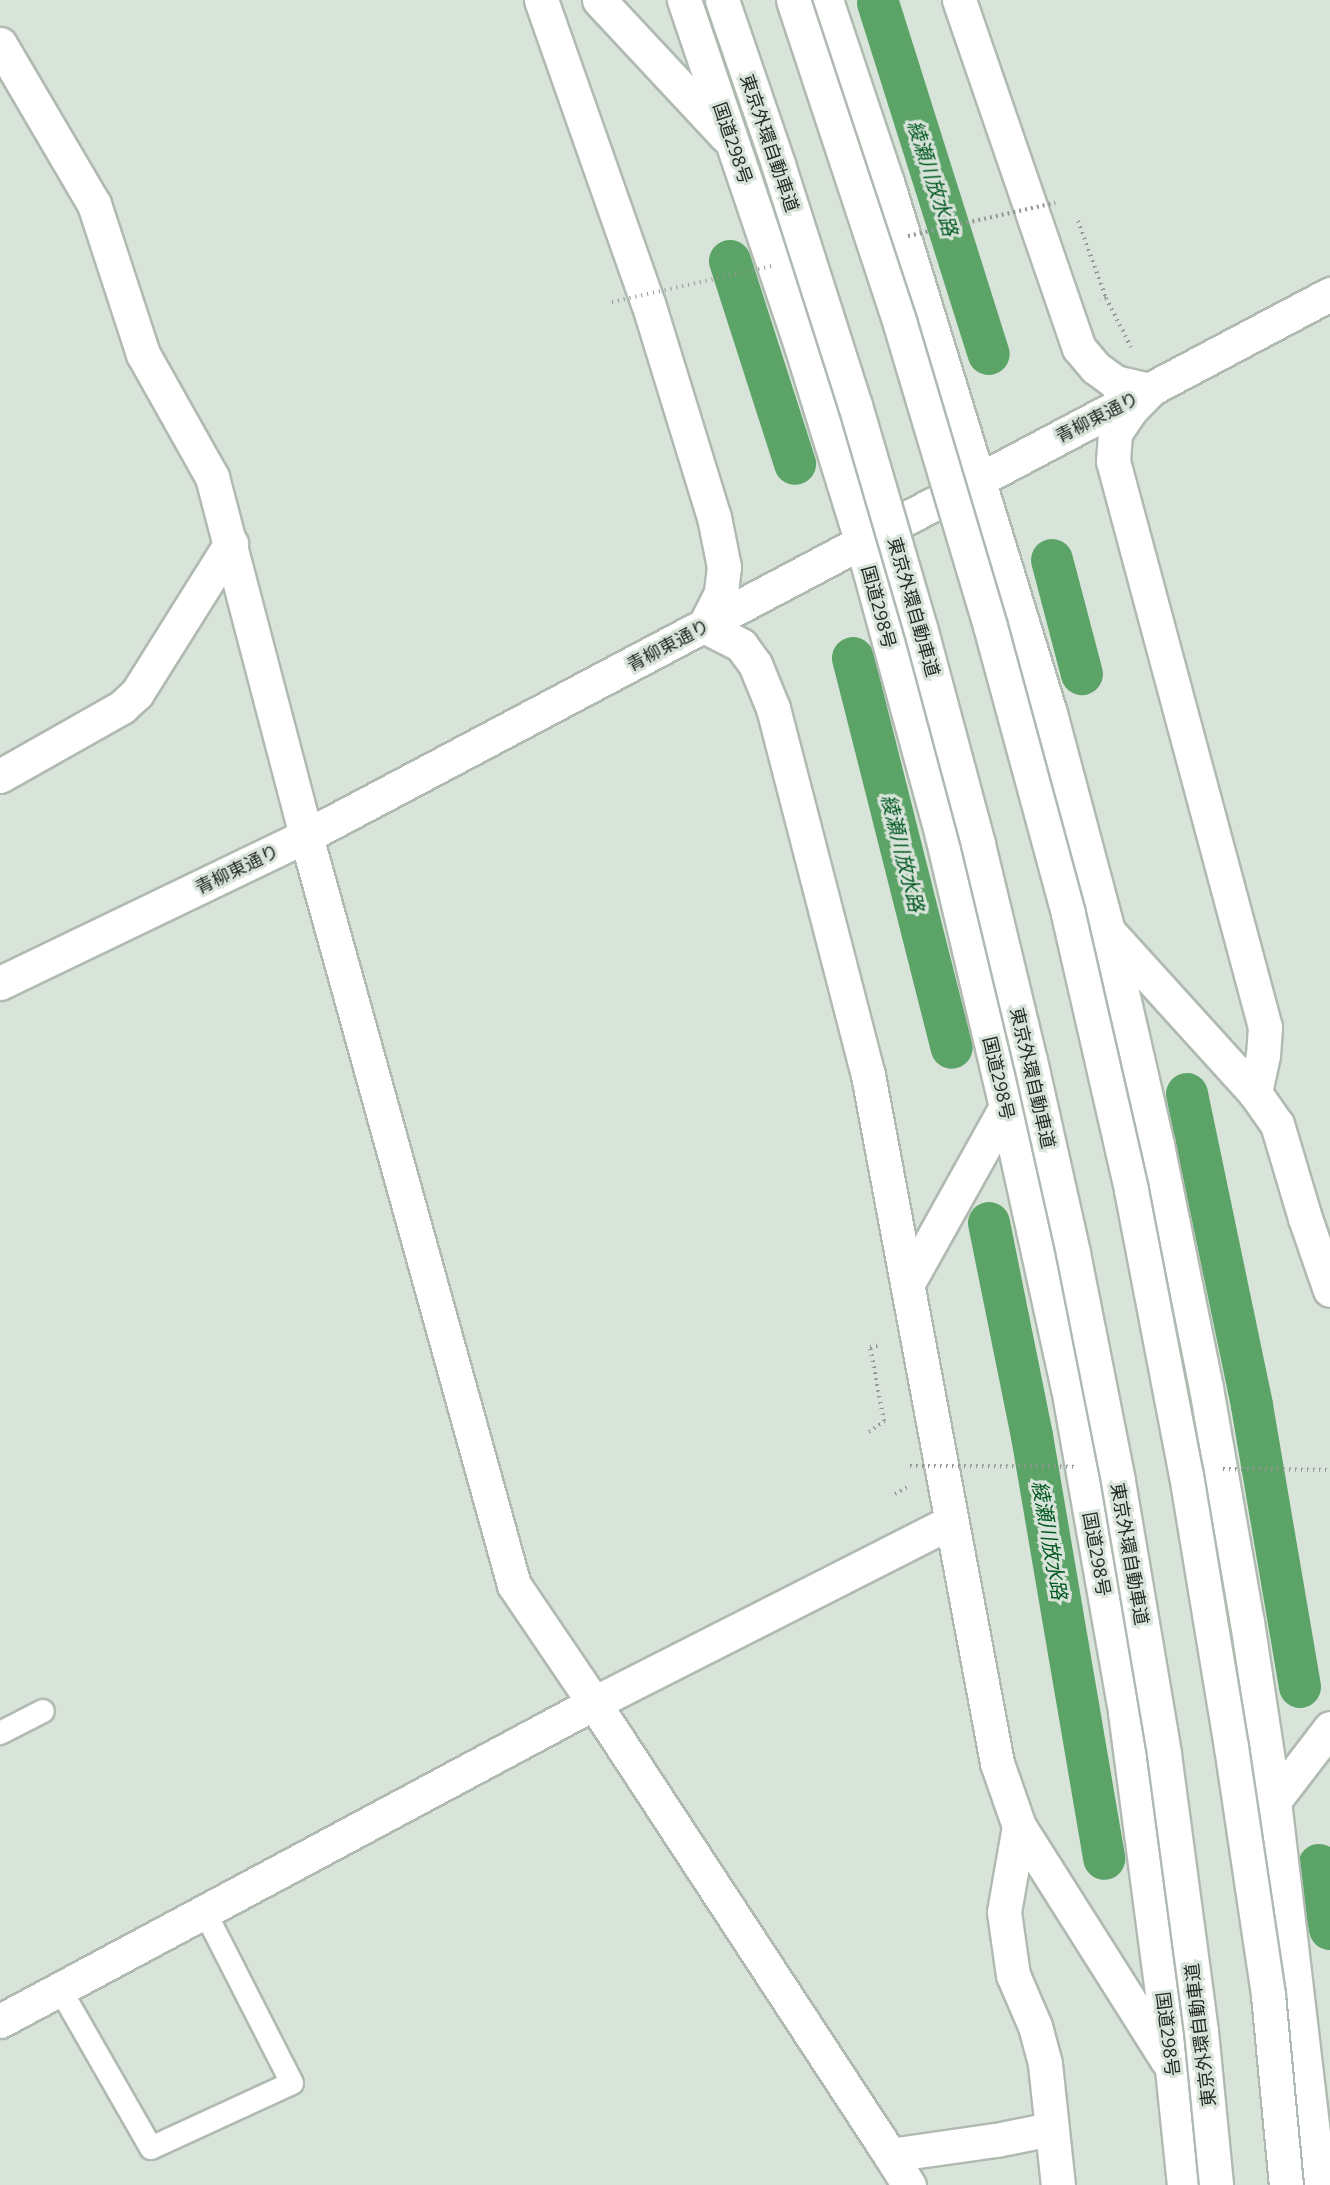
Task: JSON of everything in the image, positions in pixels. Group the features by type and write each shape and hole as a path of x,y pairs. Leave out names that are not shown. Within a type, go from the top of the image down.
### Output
{"main road":[{"path":"541,0 648,303 714,517 724,567 720,593 704,627 741,645 755,664 772,708 868,1075 997,1763 1019,1826 1172,2069"},
{"path":"599,0 734,144"},
{"name":"国道298号","path":"684,0 801,346 862,543 942,836 1006,1107 1068,1388 1125,1712 1172,2069 1184,2185"},
{"name":"東京外環自動車道","path":"722,0 778,164 891,527 978,844 1073,1253 1118,1481 1165,1766 1201,2031 1216,2185"},
{"path":"793,0 900,324 990,627 1068,914 1131,1190 1186,1475 1231,1747 1268,1995 1286,2185"},
{"path":"826,0 887,182 1050,714 1108,931 1157,1145 1206,1388 1247,1622 1274,1802 1321,2180"},
{"path":"959,0 1079,348 1096,368 1115,382 1150,390"},
{"path":"6,66 94,204 143,354 212,477 306,836 514,1585 594,1702 909,2185"},
{"name":"青柳東通り","path":"0,983 306,836 1330,294"},
{"path":"1150,390 1130,411 1115,433 1113,460 1265,1028 1263,1055 1255,1093"},
{"path":"0,776 122,707 137,693 231,543"},
{"path":"1108,931 1255,1093 1277,1124 1305,1218 1330,1290"},
{"path":"908,1283 1006,1107"},
{"path":"0,2021 594,1702 951,1522"},
{"path":"1274,1802 1330,1728"},
{"path":"1019,1826 1004,1912 1013,1975 1035,2026 1044,2064 1058,2185"},
{"path":"890,2155 996,2140 1051,2128"}],"lane":[{"path":"0,1733 43,1711"},
{"path":"60,1989 151,2148 292,2083 205,1912"}],"path":[{"path":"1106,298 1132,347"},
{"path":"869,1432 884,1421 870,1347"}],"waterway":[{"name":"綾瀬川放水路","path":"878,3 989,354"},
{"name":"綾瀬川放水路","path":"730,261 795,464"},
{"name":"綾瀬川放水路","path":"1052,560 1082,674"},
{"name":"綾瀬川放水路","path":"853,658 952,1048"},
{"name":"綾瀬川放水路","path":"1187,1094 1252,1406 1300,1687"},
{"name":"綾瀬川放水路","path":"989,1223 1032,1436 1104,1859"},
{"name":"綾瀬川放水路","path":"1319,1865 1330,1929"}]}
